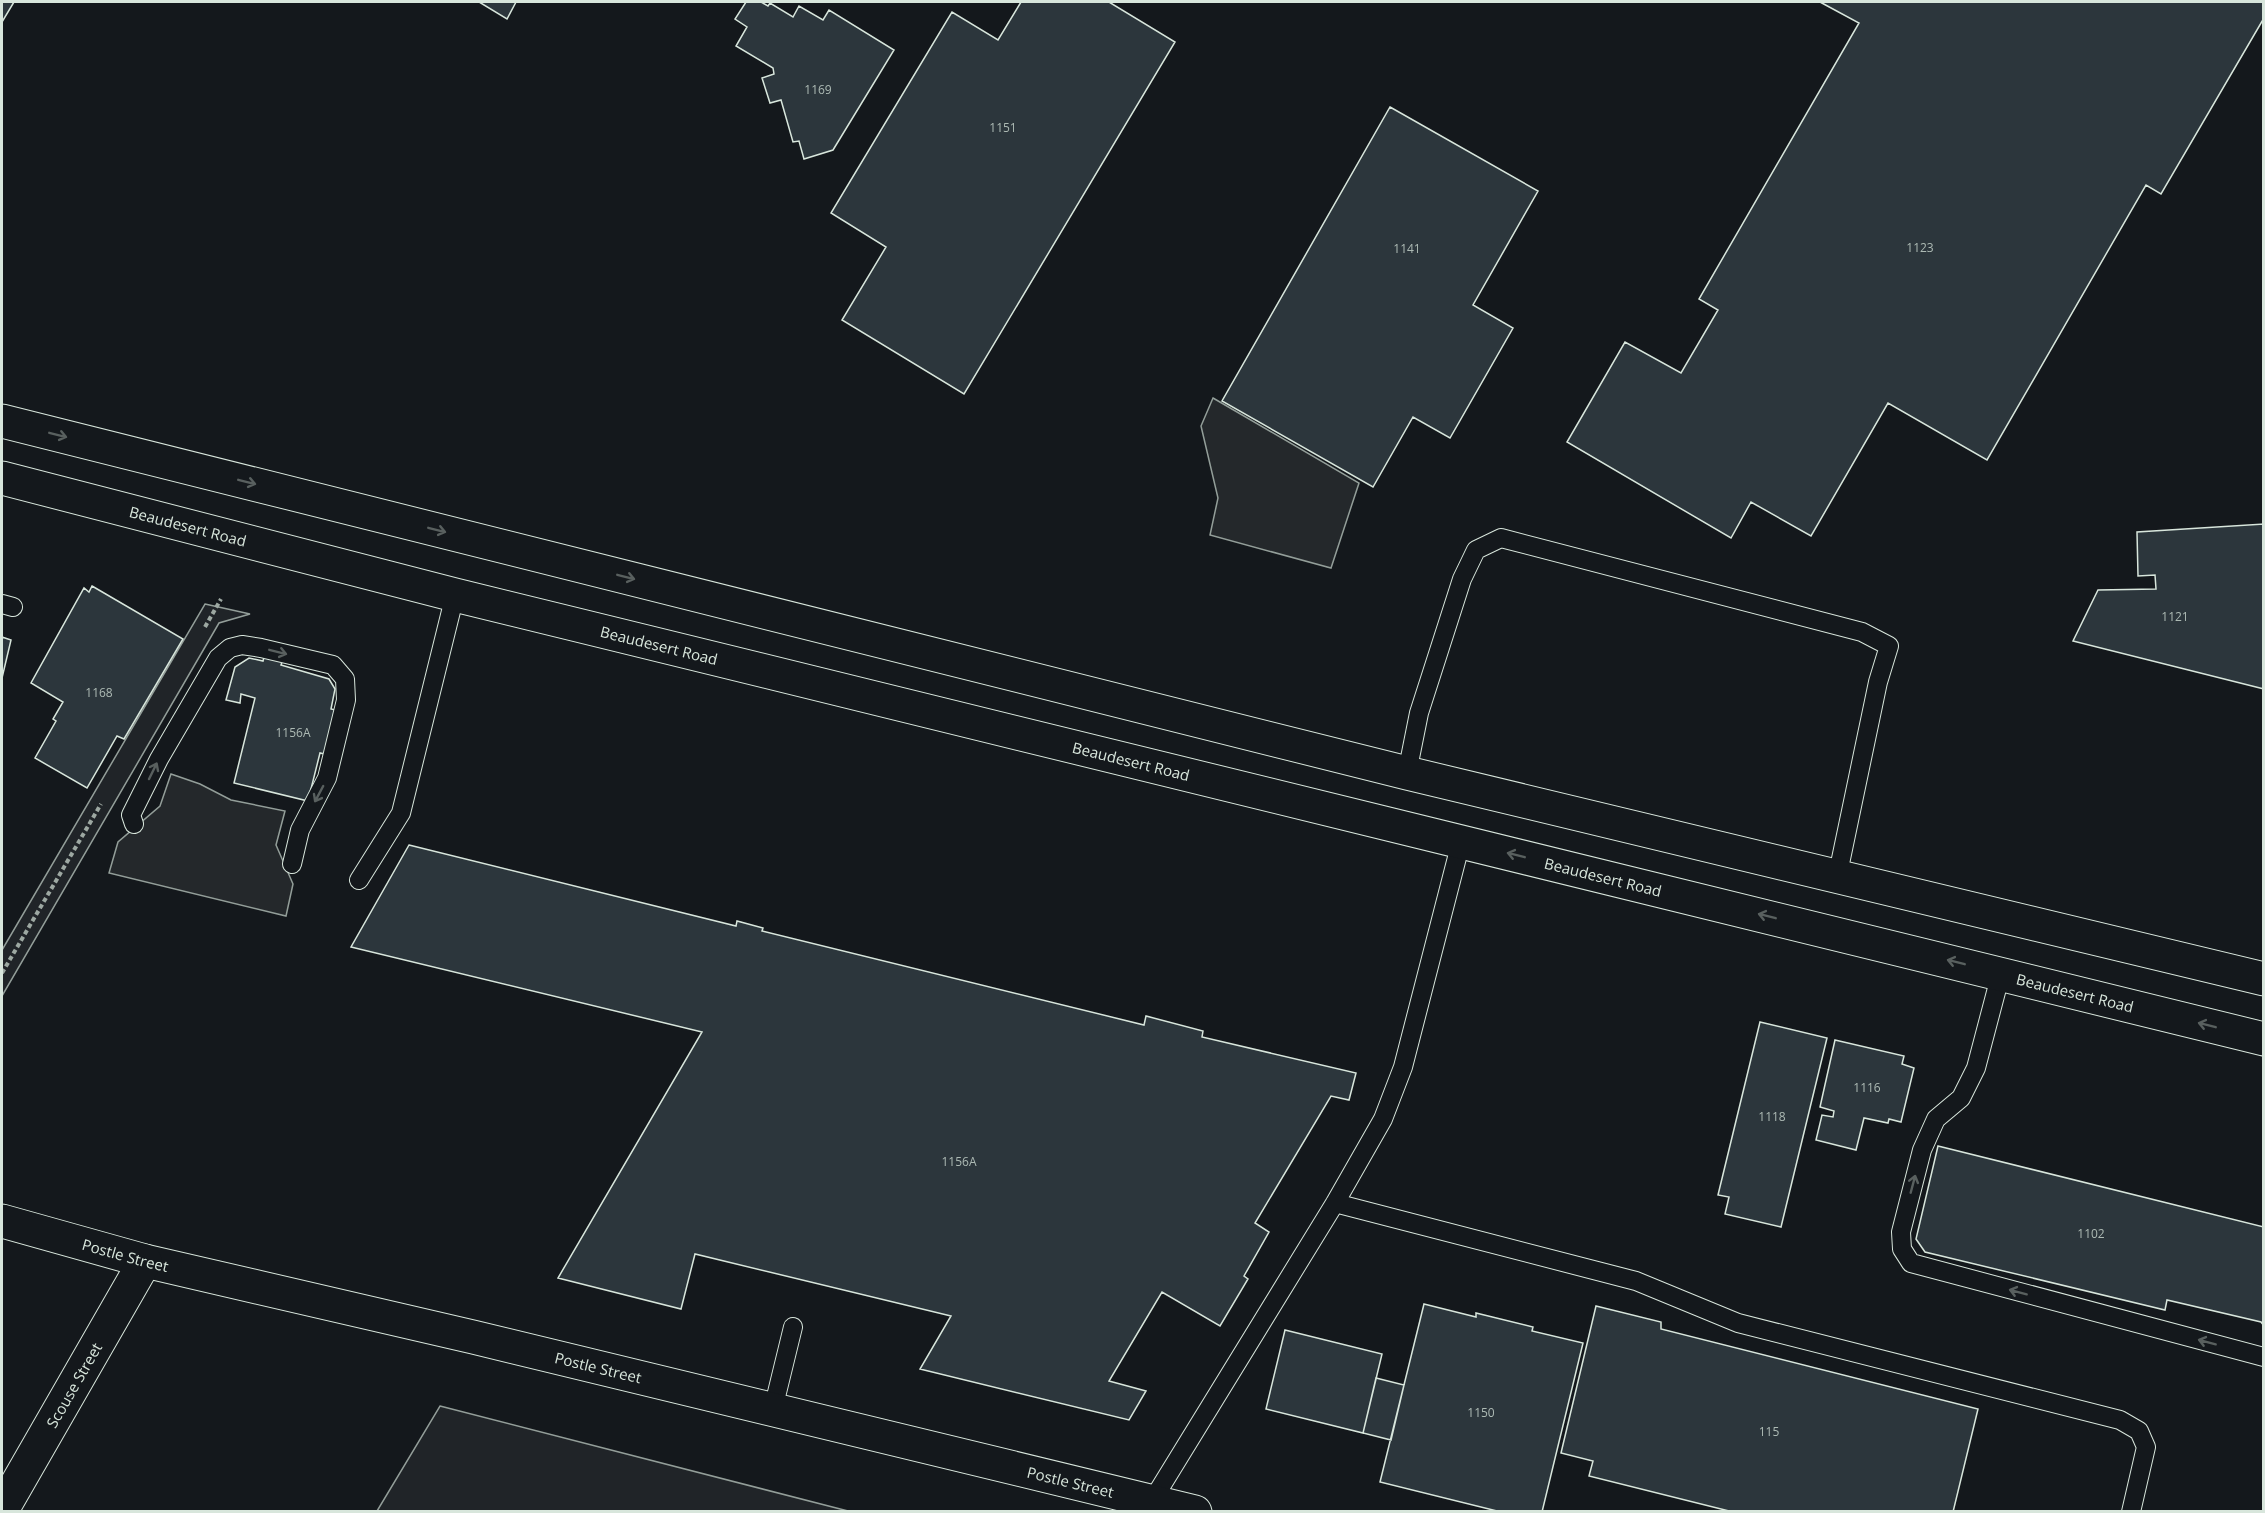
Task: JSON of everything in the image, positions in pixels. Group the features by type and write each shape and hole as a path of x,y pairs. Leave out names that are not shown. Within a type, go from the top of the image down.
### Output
{"main road":[{"path":"2,421 1407,772 2264,980"},
{"name":"Beaudesert Road","path":"2,478 455,595 2264,1038"},
{"name":"Postle Street","path":"2,1221 145,1261 773,1409 1195,1512"},
{"name":"Scouse Street","path":"2,1510 145,1261"}],"lane":[{"path":"1407,772 1419,713 1462,579 1476,550 1501,538 1862,632 1889,646 1878,682 1837,878"},
{"path":"359,880 401,813 455,595"},
{"path":"134,824 131,815 159,759 218,658 230,648 242,645 261,648 333,665 345,679 346,700 327,778 300,830 292,864"},
{"path":"1152,1501 1335,1203 1383,1119 1402,1067 1461,842"},
{"path":"2001,973 1976,1068 1961,1098 1936,1119 1922,1150 1900,1232 1902,1249 1911,1263 2264,1357"},
{"path":"1335,1203 1636,1281 1738,1323 2120,1420 2139,1431 2146,1447 2131,1512"},
{"path":"773,1409 793,1327"}],"shaded area":[{"path":"1213,398 1359,483 1331,568 1210,535 1218,498 1201,426"},
{"path":"205,604 250,614 219,623 2,996 2,950"},
{"path":"171,774 200,784 231,800 285,811 276,845 293,884 286,916 109,873 118,842 160,806"},
{"path":"440,1406 848,1511 377,1511"}],"building":[{"path":"2,2 14,2 2,22"},
{"path":"479,2 516,2 507,19"},
{"path":"746,2 761,2 768,6 770,3 793,17 799,6 823,20 829,10 894,50 833,150 804,159 799,141 793,142 781,100 770,103 762,78 774,74 773,68 736,46 747,27 735,19"},
{"path":"1021,2 1109,2 1175,42 964,394 842,320 886,247 831,213 952,12 998,40"},
{"path":"1820,2 2264,2 2264,18 2161,194 2146,185 1987,460 1888,403 1811,536 1751,502 1731,538 1567,442 1625,342 1681,373 1718,310 1699,299 1859,23"},
{"path":"1390,107 1538,191 1473,305 1513,328 1450,438 1413,417 1373,487 1222,401"},
{"path":"2264,524 2264,689 2073,641 2098,590 2156,589 2155,575 2138,576 2137,532"},
{"path":"92,586 183,639 124,739 117,736 87,788 35,758 56,721 53,719 63,702 31,683 84,588 89,592"},
{"path":"2,637 11,640 2,678"},
{"path":"266,649 285,654 281,665 329,679 335,689 331,709 344,712 333,756 320,753 308,801 234,783 255,698 241,694 240,703 226,700 235,667 249,658 263,661"},
{"path":"409,845 736,926 737,921 763,928 762,931 1144,1025 1146,1016 1203,1031 1202,1037 1356,1073 1349,1100 1331,1096 1255,1223 1269,1232 1244,1276 1248,1279 1220,1326 1162,1292 1109,1381 1146,1391 1129,1420 920,1369 951,1316 695,1254 681,1309 558,1278 702,1032 351,947"},
{"path":"1760,1022 1827,1038 1781,1227 1725,1214 1729,1197 1718,1195"},
{"path":"1835,1040 1904,1056 1902,1064 1914,1068 1901,1122 1889,1119 1888,1123 1864,1118 1856,1150 1816,1140 1822,1115 1833,1117 1834,1111 1820,1107"},
{"path":"1938,1146 2264,1227 2264,1326 2261,1322 2167,1300 2165,1310 1925,1252 1916,1239"},
{"path":"1424,1304 1476,1317 1476,1313 1533,1327 1532,1331 1583,1343 1542,1512 1501,1512 1380,1482"},
{"path":"1596,1306 1661,1322 1661,1329 1978,1409 1953,1512 1733,1512 1589,1476 1593,1461 1561,1453"},
{"path":"1285,1330 1382,1354 1363,1433 1266,1409"},
{"path":"1376,1378 1404,1385 1391,1440 1363,1433"}]}
